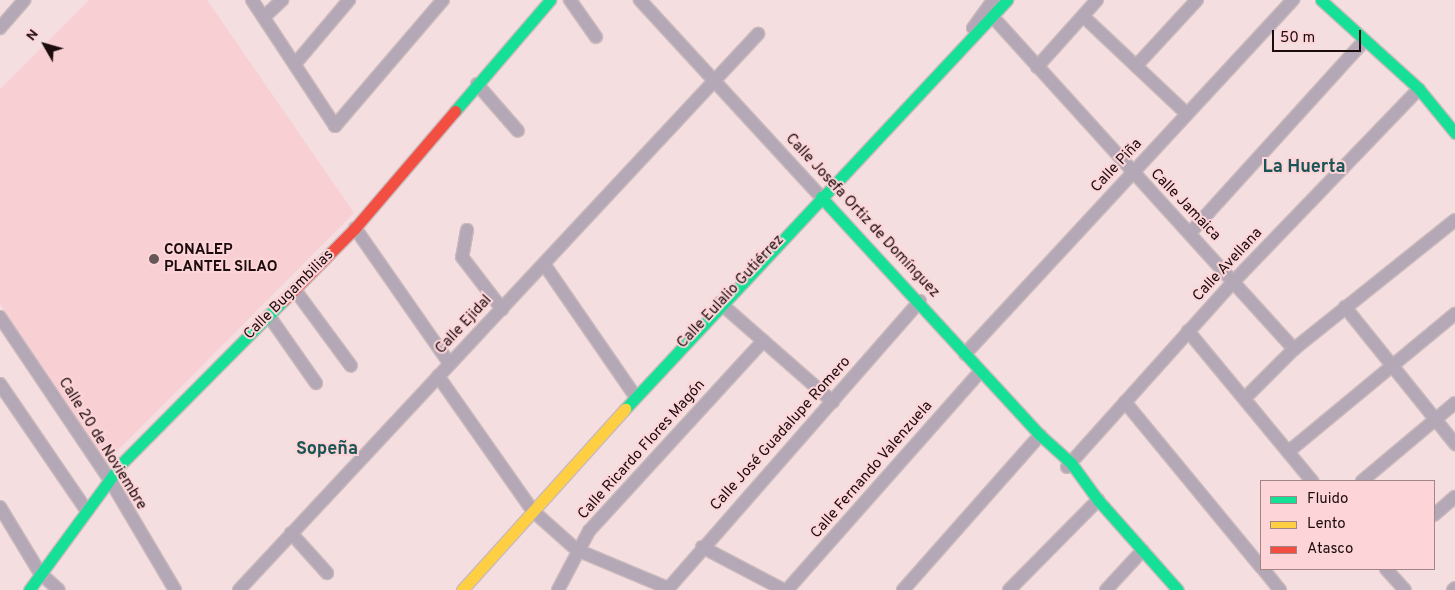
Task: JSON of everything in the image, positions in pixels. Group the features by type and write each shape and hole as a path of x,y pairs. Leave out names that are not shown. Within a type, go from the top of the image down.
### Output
{"street":[{"path":"0,28 24,0"},
{"path":"252,0 336,126 443,0"},
{"path":"264,17 282,0"},
{"path":"295,64 349,0"},
{"name":"Calle Bugambilias","path":"29,590 110,480 182,401 355,228 550,0"},
{"path":"570,0 596,38"},
{"name":"Calle Josefa Ortiz de Domínguez","path":"640,0 714,83 920,302 980,372 1060,455 1095,503 1140,554 1178,590"},
{"path":"960,50 993,0"},
{"name":"Calle Eulalio Gutiérrez","path":"462,590 720,303 1007,0"},
{"path":"1037,67 1097,0"},
{"path":"1136,66 1197,0"},
{"name":"Calle Piña","path":"965,354 1293,0"},
{"path":"1321,0 1419,89 1455,133"},
{"name":"Calle Jamaica","path":"992,16 1132,174 1235,280 1294,349"},
{"path":"1083,16 1188,114"},
{"name":"Calle Ejidal","path":"239,590 291,532 758,34"},
{"path":"1190,233 1364,41"},
{"path":"477,84 518,130"},
{"name":"Calle Avellana","path":"1068,466 1235,280 1419,89"},
{"path":"1245,398 1294,349 1455,220"},
{"path":"355,228 450,364"},
{"path":"467,230 462,257 502,309"},
{"path":"544,264 635,396"},
{"path":"295,290 351,366"},
{"name":"Calle José Guadalupe Romero","path":"668,589 702,547 920,302"},
{"path":"720,303 832,402"},
{"path":"1345,307 1455,444"},
{"path":"1288,452 1455,314"},
{"path":"269,316 316,383"},
{"name":"Calle 20 de Noviembre","path":"0,317 110,480 175,590"},
{"path":"1188,331 1311,480"},
{"name":"Calle Ricardo Flores Magón","path":"558,590 577,550 589,531 763,341"},
{"name":"Calle Fernando Valenzuela","path":"786,590 980,372"},
{"path":"438,376 533,511 577,550 668,589"},
{"path":"0,384 87,511"},
{"path":"1125,402 1260,566"},
{"path":"1363,480 1455,403"},
{"path":"903,590 1040,435"},
{"path":"1435,514 1455,497"},
{"path":"1009,590 1095,503"},
{"path":"0,506 5,525 40,573 58,590"},
{"path":"291,532 327,573"},
{"path":"702,547 786,590"},
{"path":"1106,590 1140,554"},
{"name":"Calle Josefa Ortiz de Domínguez","path":"1140,554 1166,590"},
{"path":"1264,570 1280,590"},
{"path":"1387,570 1404,590"}],"shaded area":[{"name":"CONALEP PLANTEL SILAO","path":"89,0 207,0 354,213 106,462 0,304 0,89"}],"traffic: fast":[{"path":"455,111 550,0"},
{"path":"625,409 1007,0"},
{"path":"1321,0 1419,89 1455,133"},
{"path":"821,197 1040,435 1071,463 1098,500 1178,590"},
{"path":"29,590 122,463 284,300"}],"traffic: slow":[{"path":"462,590 625,409"}],"traffic: jam":[{"path":"284,300 355,228 455,111"}],"place":[{"name":"CONALEP PLANTEL SILAO","path":"154,259"}],"district":[{"name":"La Huerta","path":"1304,168"},
{"name":"Sopeña","path":"327,450"}]}
